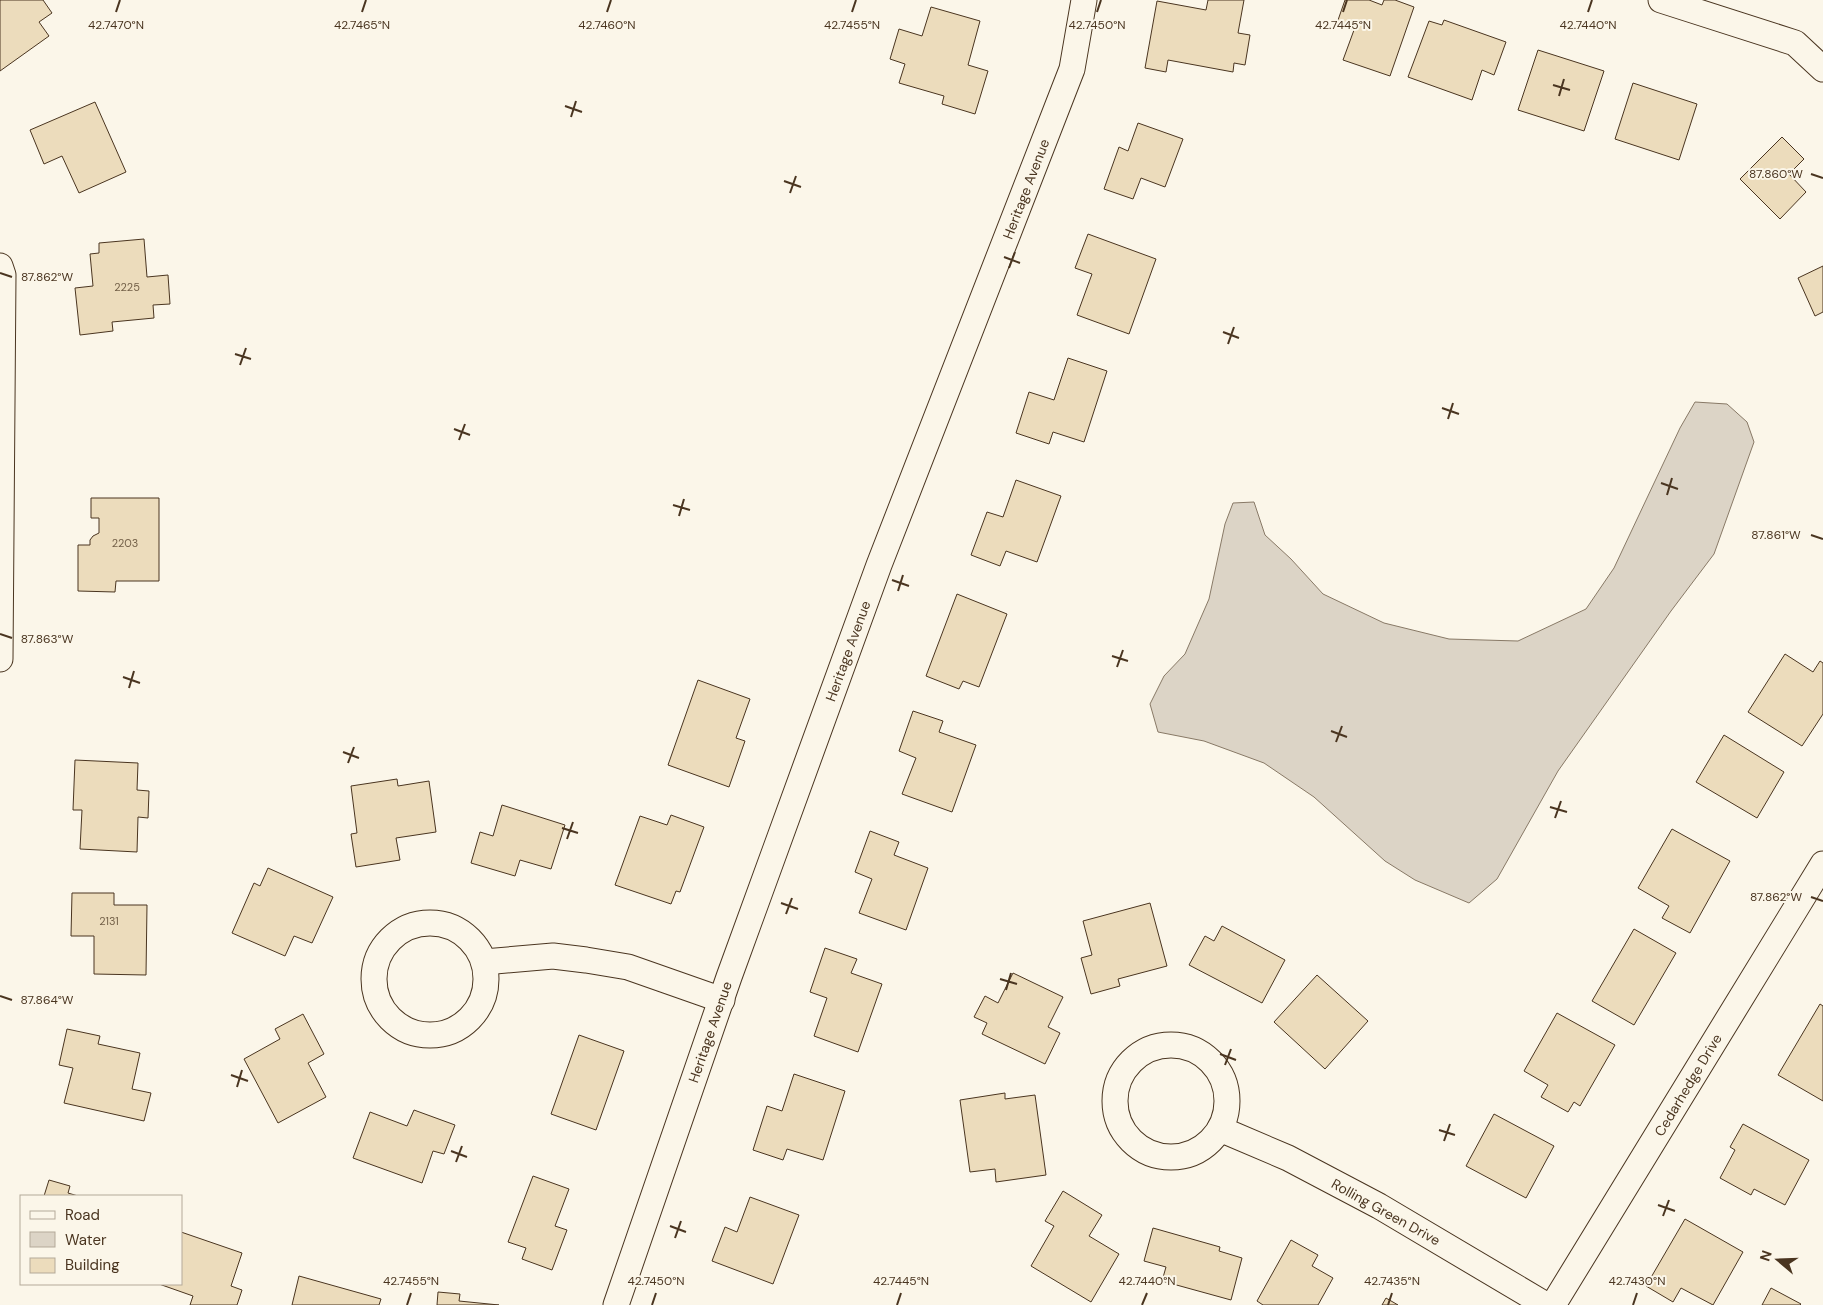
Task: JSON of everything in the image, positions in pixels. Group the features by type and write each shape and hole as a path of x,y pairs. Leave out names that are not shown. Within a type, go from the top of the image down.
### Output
{"street":[{"name":"Heritage Avenue","path":"616,1305 722,1000 879,565 1072,69 1084,0"},
{"path":"1661,0 1795,43 1823,68"},
{"path":"0,266 3,275 0,659"},
{"name":"Cedarhedge Drive","path":"1553,1305 1823,864"},
{"path":"428,923 446,925 462,933 476,946 484,962 486,981 482,1000 473,1016 458,1028 440,1035 422,1035 404,1029 388,1018 378,1002 374,984 375,966 382,949 395,936 410,927 428,923"},
{"path":"484,962 553,956 586,960 628,967 722,1000"},
{"path":"1162,1045 1180,1045 1197,1050 1212,1062 1222,1076 1227,1094 1226,1112 1220,1129 1207,1144 1191,1153 1172,1157 1153,1154 1137,1145 1124,1132 1116,1114 1115,1095 1120,1076 1131,1062 1145,1050 1162,1045"},
{"name":"Rolling Green Drive","path":"1220,1129 1288,1158 1379,1206 1546,1305"}],"water":[{"path":"1695,402 1727,404 1747,422 1754,442 1714,554 1671,611 1558,771 1497,879 1469,903 1415,880 1385,861 1314,797 1264,763 1204,741 1158,732 1150,704 1164,676 1185,654 1209,599 1225,524 1233,503 1254,502 1265,535 1291,559 1323,594 1384,623 1449,639 1518,641 1586,609 1614,568 1680,428"}],"building":[{"path":"0,0 43,0 52,13 39,22 49,36 0,71"},
{"path":"1208,0 1244,0 1238,33 1250,35 1245,65 1234,63 1233,72 1168,60 1166,72 1145,68 1157,1 1206,10"},
{"path":"1345,0 1369,0 1382,5 1384,0 1395,0 1414,7 1390,76 1343,60 1354,30 1337,23"},
{"path":"931,7 980,21 968,65 988,71 975,114 942,104 944,96 899,83 905,64 890,59 899,29 922,36"},
{"path":"1444,20 1506,42 1494,75 1482,70 1472,100 1408,77 1429,21 1442,25"},
{"path":"1538,50 1604,71 1584,131 1518,110"},
{"path":"1633,83 1697,104 1679,160 1615,139"},
{"path":"95,102 126,172 79,193 62,156 44,164 30,130"},
{"path":"1138,123 1183,139 1165,187 1141,178 1133,199 1104,189 1119,147 1128,151"},
{"path":"1782,137 1804,159 1789,174 1806,192 1780,219 1740,179"},
{"path":"1088,234 1156,259 1129,334 1077,315 1092,274 1075,268"},
{"path":"144,239 147,277 168,275 170,304 153,305 154,318 112,322 113,331 80,335 75,288 93,286 90,254 99,253 99,243"},
{"path":"1823,266 1823,312 1815,316 1798,278"},
{"path":"1068,358 1107,371 1084,442 1053,432 1049,444 1016,433 1029,392 1054,400"},
{"path":"1016,480 1061,496 1037,562 1006,551 1000,566 971,555 987,512 1003,517"},
{"path":"91,498 159,498 159,581 116,581 115,592 78,591 78,545 90,545 90,540 93,536 99,533 99,518 91,518"},
{"path":"957,594 1007,614 979,687 963,681 959,689 926,676"},
{"path":"1785,654 1813,672 1820,661 1823,663 1823,714 1802,746 1748,712"},
{"path":"698,680 750,699 736,738 745,741 729,787 668,765"},
{"path":"913,711 943,721 939,732 976,745 952,812 902,794 916,758 899,751"},
{"path":"1724,735 1784,772 1757,818 1696,782"},
{"path":"75,760 138,763 137,790 149,791 148,818 138,817 137,852 80,849 82,810 73,810"},
{"path":"397,779 398,786 429,781 436,832 396,838 400,860 356,867 351,834 357,833 351,786"},
{"path":"502,805 565,825 551,869 520,860 515,876 471,863 480,832 493,836"},
{"path":"671,815 704,827 680,892 676,891 671,904 615,885 640,816 667,825"},
{"path":"1672,829 1730,861 1690,933 1662,918 1669,906 1638,888"},
{"path":"870,831 899,842 894,855 928,868 906,930 859,913 872,879 855,872"},
{"path":"268,868 333,897 312,943 294,936 285,956 232,933 254,883 260,886"},
{"path":"72,893 114,893 114,905 147,905 146,975 94,974 94,936 71,936"},
{"path":"1150,903 1167,966 1118,979 1120,986 1091,994 1081,958 1092,955 1083,921"},
{"path":"1222,926 1285,960 1262,1003 1189,965 1205,936 1214,941"},
{"path":"1634,929 1676,953 1634,1025 1592,1001"},
{"path":"825,948 857,959 851,973 882,984 858,1052 814,1036 827,998 810,992"},
{"path":"1013,973 1063,997 1048,1027 1060,1033 1045,1064 982,1034 987,1023 974,1017 985,996 998,1003"},
{"path":"1317,975 1368,1021 1325,1069 1274,1022"},
{"path":"1820,1004 1823,1006 1823,1101 1778,1075"},
{"path":"1557,1013 1615,1045 1580,1106 1574,1102 1568,1112 1541,1097 1548,1085 1524,1071"},
{"path":"303,1014 324,1054 308,1063 326,1097 278,1123 244,1059 280,1039 275,1029"},
{"path":"67,1029 100,1036 98,1044 140,1053 132,1089 151,1093 144,1121 64,1103 73,1068 59,1065"},
{"path":"579,1035 624,1051 596,1130 551,1114"},
{"path":"794,1074 845,1091 823,1160 787,1149 783,1160 753,1150 767,1106 782,1111"},
{"path":"1005,1093 1005,1099 1035,1095 1046,1175 996,1182 995,1169 970,1172 960,1100"},
{"path":"414,1110 455,1125 444,1154 433,1151 422,1183 353,1158 370,1112 407,1126"},
{"path":"1494,1114 1554,1146 1526,1198 1466,1166"},
{"path":"1743,1124 1809,1160 1785,1205 1754,1189 1751,1195 1720,1178 1735,1150 1730,1147"},
{"path":"533,1176 569,1189 555,1226 567,1230 552,1270 522,1259 526,1248 508,1242"},
{"path":"49,1180 70,1186 68,1193 75,1195 44,1195"},
{"path":"1063,1191 1102,1215 1089,1236 1119,1254 1091,1302 1031,1266 1054,1226 1045,1221"},
{"path":"750,1197 799,1215 773,1284 712,1261 725,1227 737,1232"},
{"path":"1685,1219 1743,1252 1713,1305 1681,1288 1673,1302 1646,1286"},
{"path":"1153,1228 1220,1247 1219,1251 1242,1258 1231,1300 1162,1281 1166,1267 1144,1261"},
{"path":"182,1232 242,1253 231,1286 242,1290 237,1305 190,1305 193,1296 162,1285 182,1285"},
{"path":"1291,1240 1318,1255 1312,1266 1333,1278 1318,1305 1263,1305 1257,1301"},
{"path":"299,1276 381,1299 379,1305 292,1305"},
{"path":"1771,1288 1801,1304 1762,1305"},
{"path":"438,1292 460,1294 459,1301 499,1305 437,1305"},
{"path":"1386,1298 1398,1305 1382,1305"}]}
